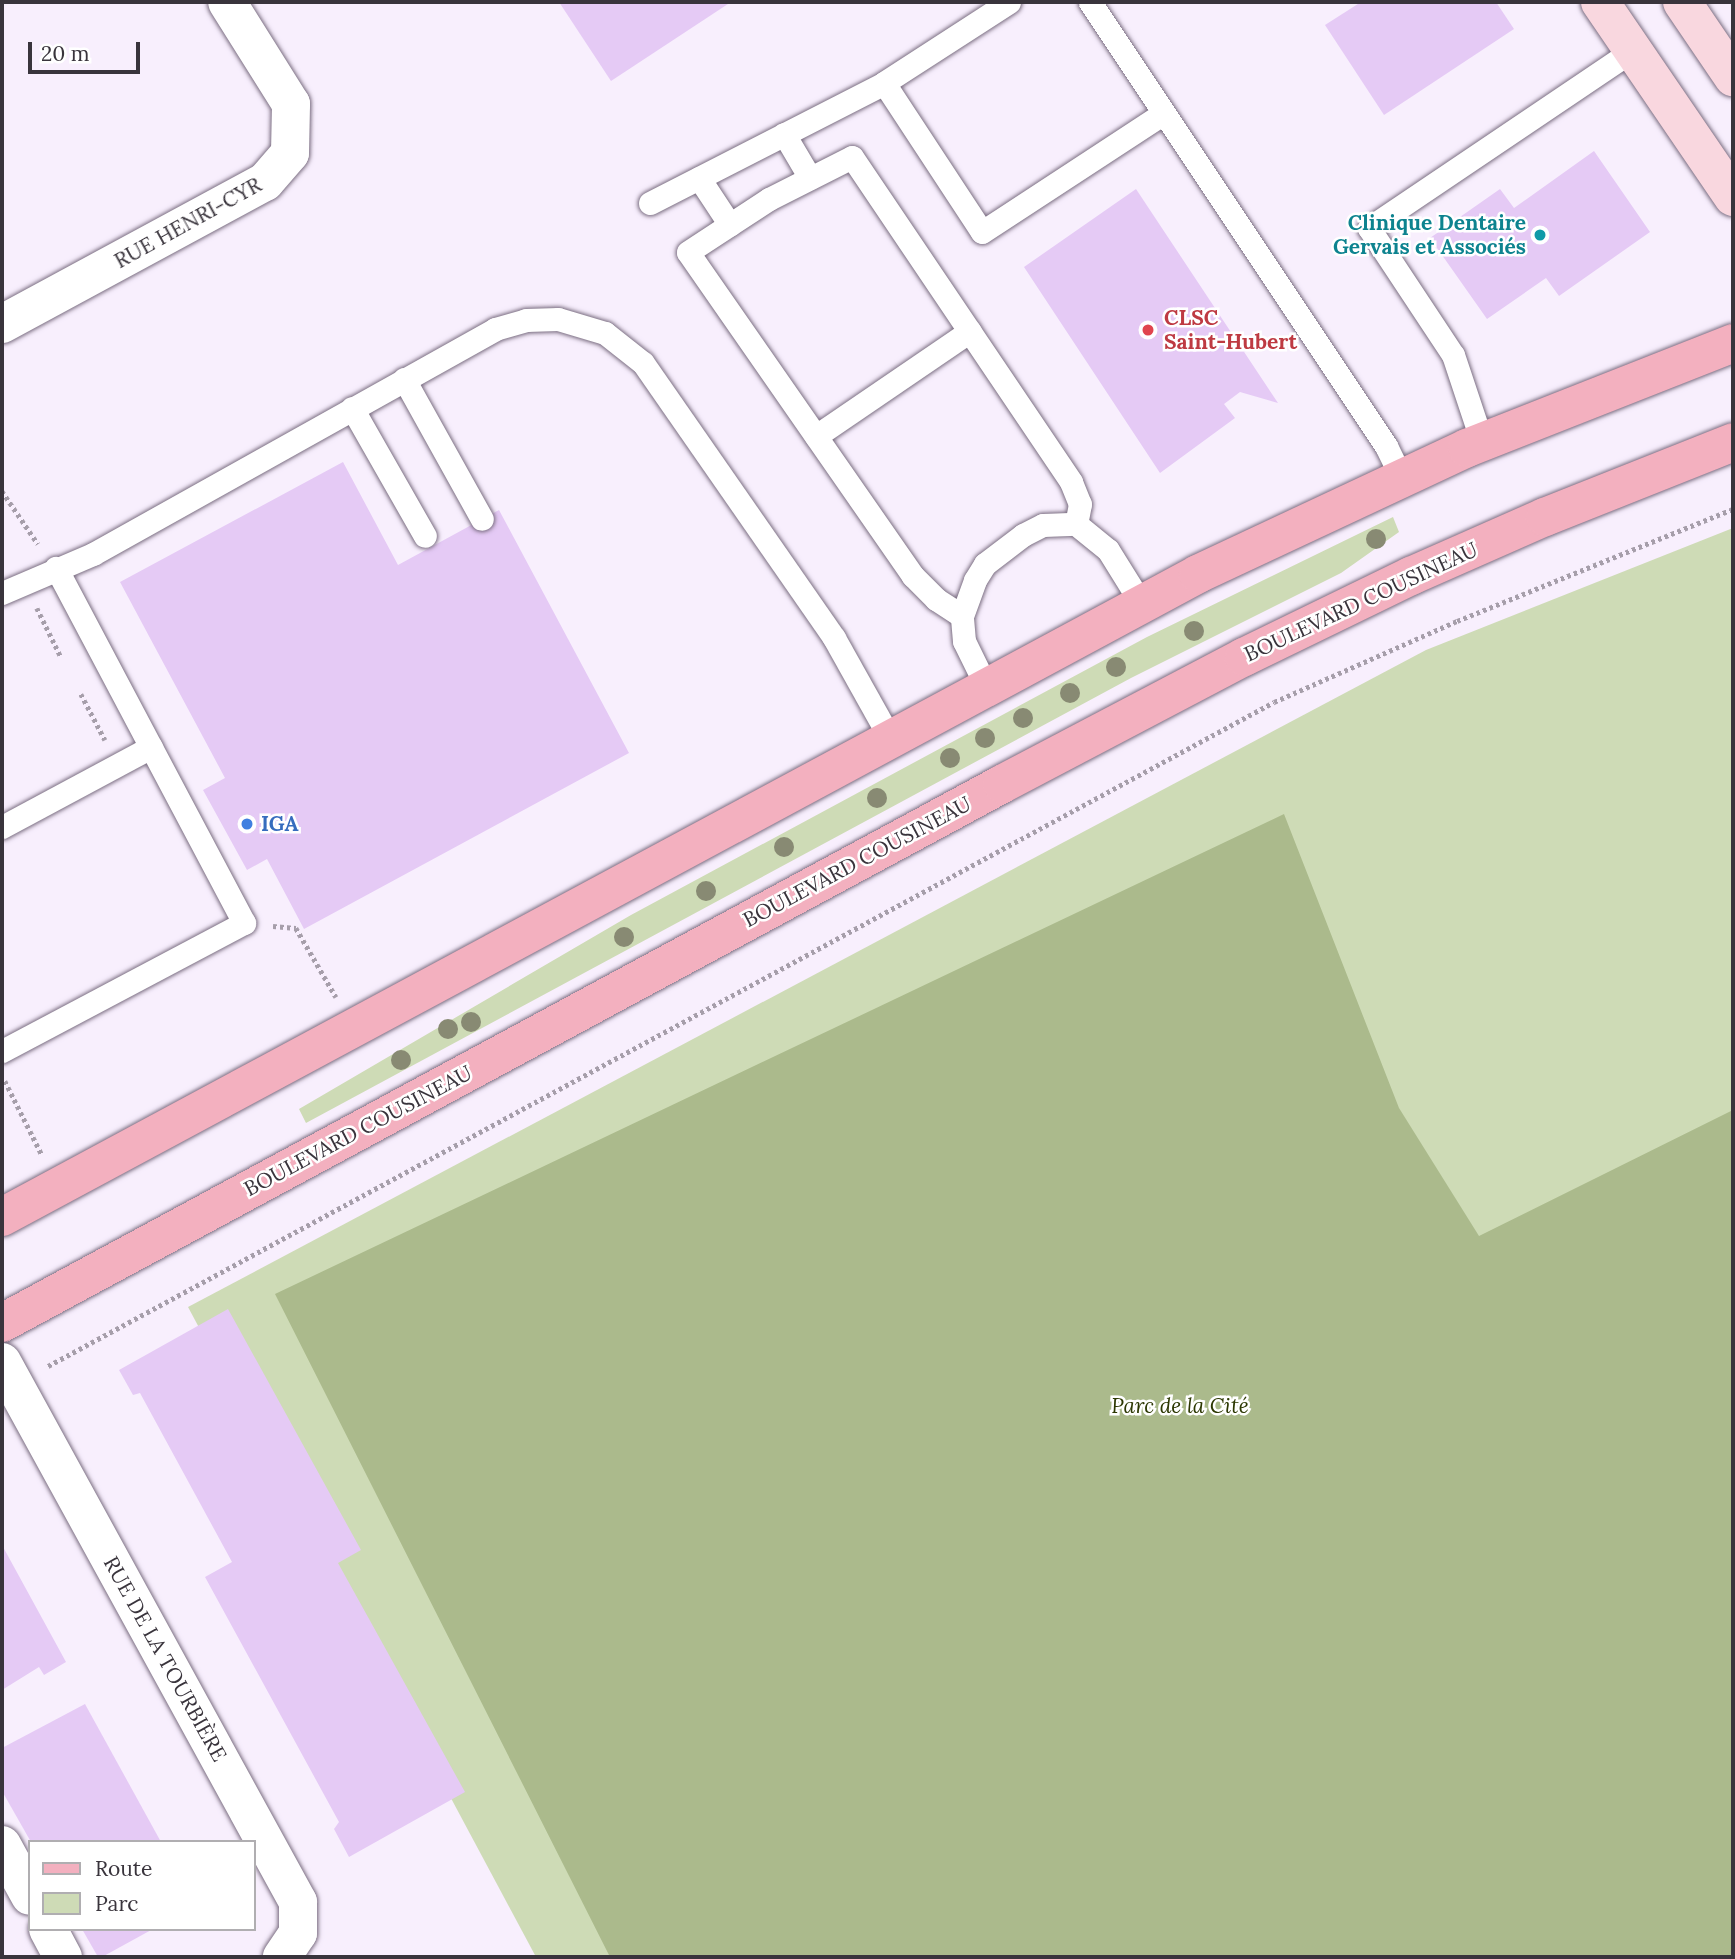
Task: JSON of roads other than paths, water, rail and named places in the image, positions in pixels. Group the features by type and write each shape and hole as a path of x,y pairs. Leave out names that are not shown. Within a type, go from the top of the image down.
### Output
{"main road":[{"path":"2,1217 1142,603 1401,477 1482,442 1733,343"},
{"name":"BOULEVARD COUSINEAU","path":"2,1323 1232,663 1411,576 1545,517 1733,442"}],"street":[{"name":"RUE HENRI-CYR","path":"2,324 265,182 290,153 291,104 226,2"},
{"path":"1600,2 1733,197"},
{"path":"1682,2 1733,76"},
{"name":"RUE DE LA TOURBIÈRE","path":"2,1363 298,1902 298,1933 282,1957"},
{"path":"2,1845 28,1892"},
{"path":"49,1931 63,1957"}],"lane":[{"path":"650,203 884,83 1009,2"},
{"path":"1090,2 1386,446 1401,477"},
{"path":"1482,442 1453,355 1368,228 1633,50"},
{"path":"884,83 982,232 1164,113"},
{"path":"784,134 810,178"},
{"path":"962,616 936,599 913,576 688,252 769,199 852,157 1071,482 1080,504 1076,524"},
{"path":"699,178 730,225"},
{"path":"2,593 93,554 495,329 526,320 574,322 619,341 653,376 834,638 890,738"},
{"path":"816,436 970,331"},
{"path":"404,379 482,520"},
{"path":"352,408 425,536"},
{"path":"986,686 964,641 962,616 975,580 985,564 1003,548 1043,525 1076,524 1108,550 1142,603"},
{"path":"2,1051 244,923 56,568"},
{"path":"2,827 151,747"}],"place":[{"name":"Clinique Dentaire Gervais et Associés","path":"1540,235"},
{"name":"CLSC Saint-Hubert","path":"1148,330"},
{"name":"IGA","path":"247,824"}],"park label":[{"name":"Parc de la Cité","path":"1180,1406"}]}
